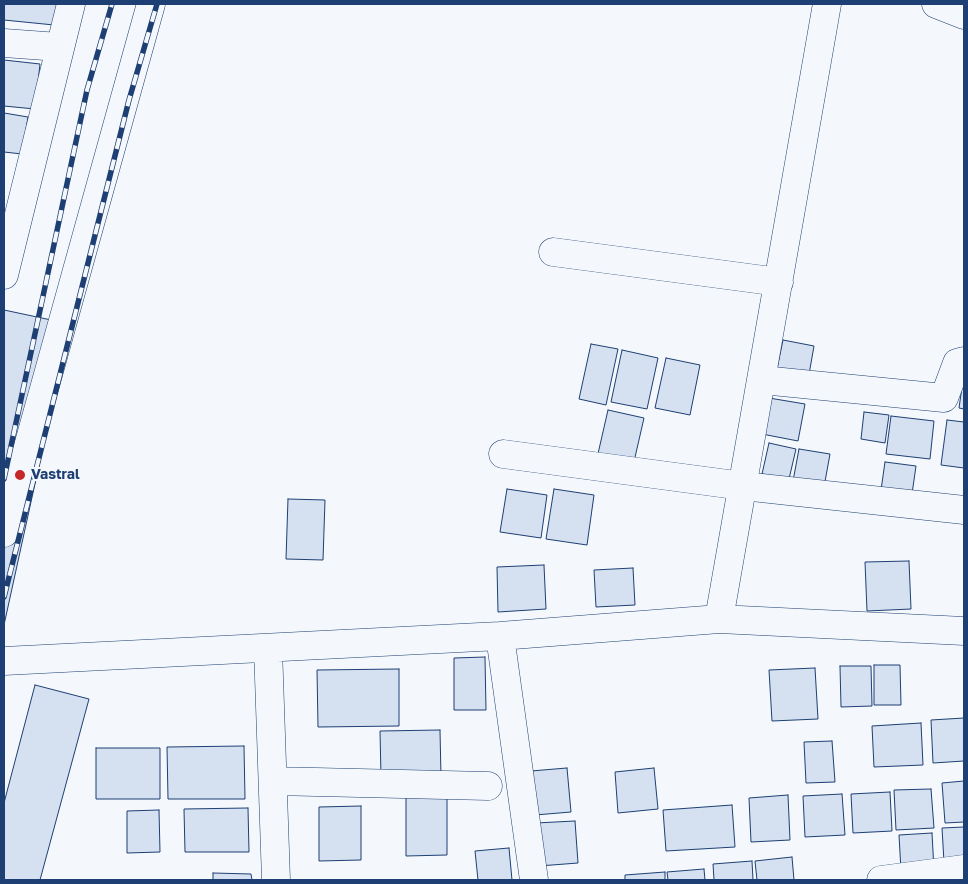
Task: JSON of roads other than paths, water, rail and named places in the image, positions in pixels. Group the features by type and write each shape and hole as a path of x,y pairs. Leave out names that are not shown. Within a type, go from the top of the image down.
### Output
{"street":[{"path":"4,275 72,4"},
{"path":"4,534 151,4"},
{"path":"719,619 828,4"},
{"path":"936,4 964,15"},
{"path":"4,43 60,48"},
{"path":"552,252 779,282"},
{"path":"762,380 944,398 957,363 964,361"},
{"path":"502,454 743,486 964,510"},
{"path":"4,661 500,636 719,619 964,631"},
{"path":"500,636 534,880"},
{"path":"268,648 276,880"},
{"path":"273,781 488,786"},
{"path":"881,880 964,868"}],"railway":[{"path":"4,479 87,90 112,4"},
{"path":"4,597 129,100 157,4"}],"place":[{"name":"Vastral","path":"20,475"}]}
